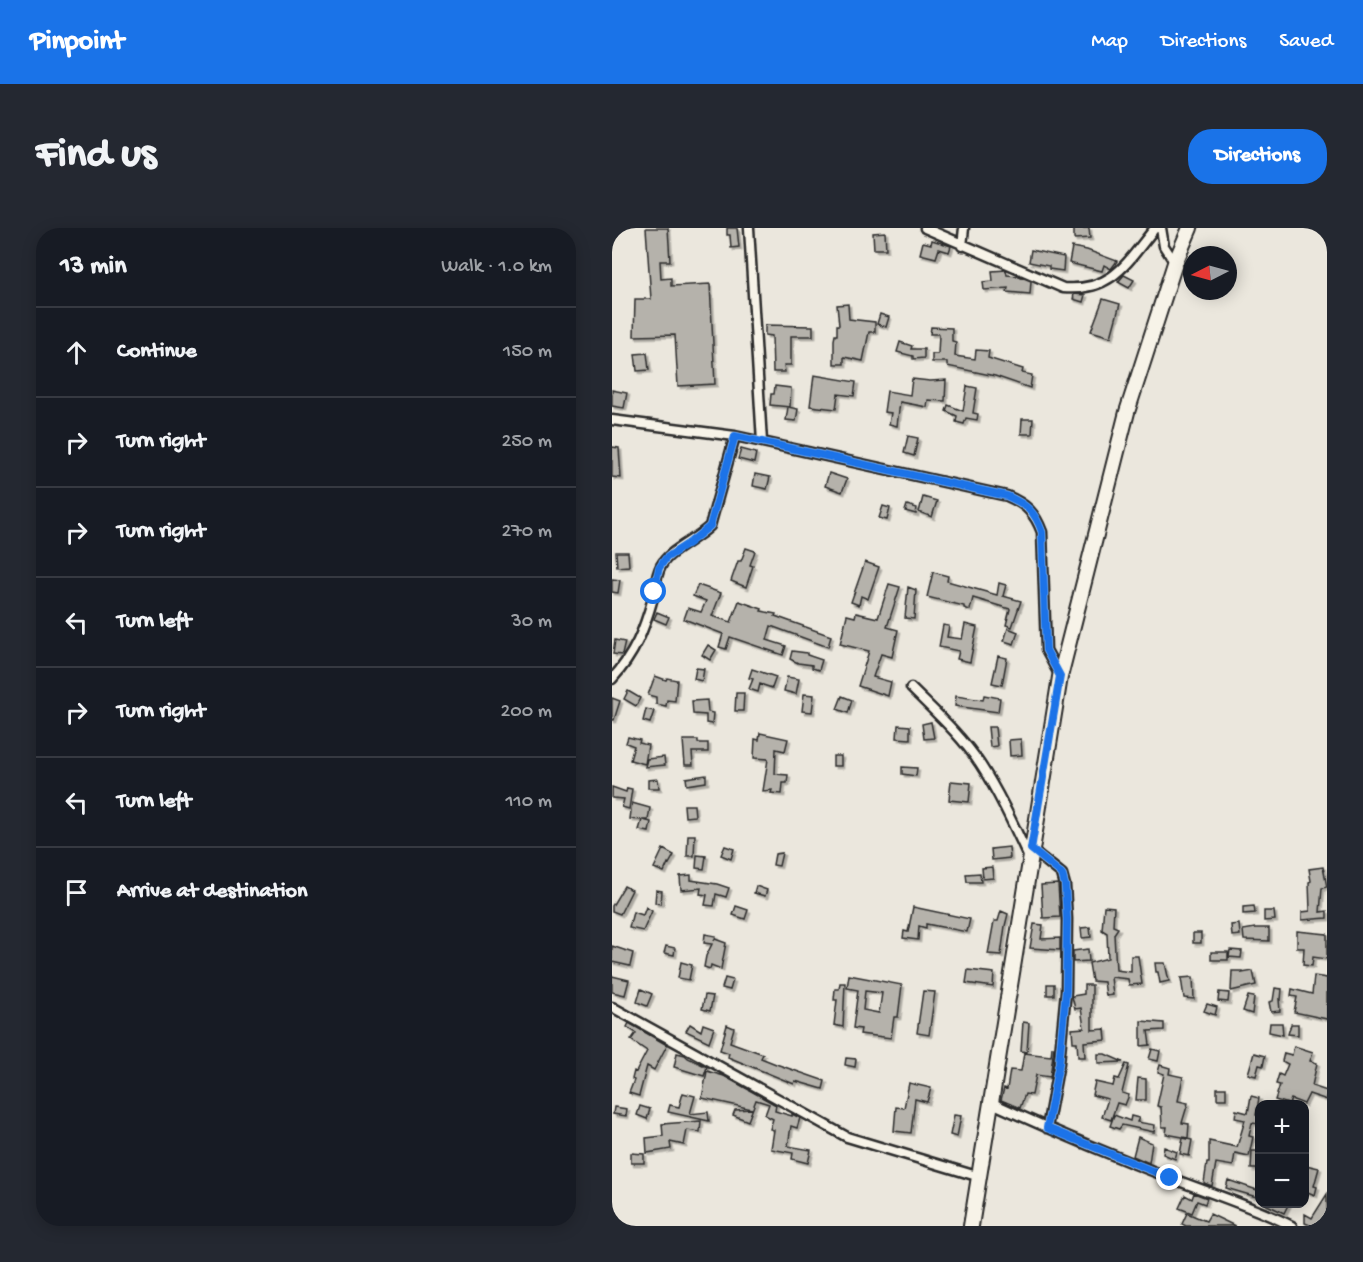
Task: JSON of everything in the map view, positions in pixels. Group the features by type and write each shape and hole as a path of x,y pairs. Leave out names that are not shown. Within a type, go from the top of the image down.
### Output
{"main road":[{"path":"972,1226 990,1102 1060,676 1126,412 1175,263 1190,228"}],"street":[{"path":"749,228 762,442"},
{"path":"925,228 1063,288 1078,289 1110,280 1119,273 1155,228"},
{"path":"962,246 964,228"},
{"path":"1161,228 1164,246 1175,263"},
{"path":"612,420 735,436 1007,496 1024,504 1037,518 1042,532 1046,650 1060,676"},
{"path":"612,679 624,666 644,630 659,568 666,558 710,526 735,436"},
{"path":"911,688 952,729 979,763 1030,854 1062,874 1066,908 1066,991 1059,1063 1047,1128"},
{"path":"612,1006 847,1137 980,1177"},
{"path":"990,1102 1047,1128 1170,1178 1269,1214 1292,1226"}],"building":[{"path":"646,228 668,228 670,261 660,261 661,279 671,278 671,286 710,284 715,384 678,386 675,335 634,336 635,299 651,299"},
{"path":"727,228 737,228 739,247 731,248"},
{"path":"1074,228 1089,228 1090,238 1074,239"},
{"path":"885,232 886,249 874,249 873,233"},
{"path":"932,240 951,246 949,252 939,249 936,258 920,254 923,242 931,244"},
{"path":"1072,247 1117,261 1111,269 1104,265 1102,271 1069,263"},
{"path":"1031,250 1064,257 1063,271 1029,262"},
{"path":"1006,270 1007,275 1019,276 1031,281 1030,294 1007,292 1008,288 984,290 983,282 993,281 992,271"},
{"path":"1124,275 1134,280 1129,288 1118,282"},
{"path":"1074,294 1085,295 1083,302 1073,299"},
{"path":"1103,299 1120,304 1111,337 1091,331"},
{"path":"848,304 849,319 875,322 875,332 869,332 863,361 844,357 844,364 834,364 834,340 837,335 837,325 839,325 837,305"},
{"path":"880,314 889,317 886,327 877,324"},
{"path":"765,325 813,326 813,336 791,336 791,365 784,365 785,372 773,372 772,336 765,335"},
{"path":"931,327 952,328 952,341 956,342 955,356 975,359 976,350 989,351 988,358 1023,369 1022,373 1032,375 1030,388 995,376 947,366 947,362 932,362 932,354 938,354 939,334 930,334"},
{"path":"900,342 912,346 911,349 924,349 924,358 913,359 913,356 897,352"},
{"path":"647,353 649,370 637,371 635,354"},
{"path":"814,375 856,382 854,396 838,394 836,409 810,406"},
{"path":"912,379 946,380 945,401 928,400 927,407 900,402 897,426 889,424 891,413 884,412 887,391 910,395"},
{"path":"775,386 791,388 790,407 770,405 771,394 774,394"},
{"path":"967,386 977,388 973,413 978,414 977,420 966,418 964,424 956,422 957,416 946,411 948,405 963,411"},
{"path":"612,390 627,393 624,408 612,406"},
{"path":"788,407 798,409 796,421 786,420"},
{"path":"1022,419 1033,419 1032,434 1021,434"},
{"path":"908,436 918,438 914,456 904,453"},
{"path":"612,447 619,448 621,478 612,477"},
{"path":"741,449 756,453 754,463 738,459"},
{"path":"829,473 847,479 842,492 825,486"},
{"path":"755,474 770,477 767,489 753,486"},
{"path":"923,497 937,501 932,517 919,512"},
{"path":"907,505 917,508 916,514 905,511"},
{"path":"883,506 890,508 887,520 879,518"},
{"path":"746,548 755,551 746,587 731,581 738,561 741,561"},
{"path":"616,552 628,552 629,566 617,567"},
{"path":"865,562 879,567 868,599 861,596 859,605 851,602"},
{"path":"933,572 948,576 947,581 997,595 999,583 1006,585 1003,596 1021,601 1012,627 1006,625 1010,609 973,598 970,610 964,606 927,597"},
{"path":"612,579 620,580 618,593 612,592"},
{"path":"889,584 900,587 887,627 898,630 892,657 881,654 873,677 891,682 888,696 858,686 869,651 840,644 847,615 855,617 856,613 878,618"},
{"path":"698,585 721,593 712,616 731,622 739,601 831,636 828,647 771,626 767,640 786,646 783,655 730,637 726,649 719,647 723,634 684,619 688,608 701,612 706,601 693,596"},
{"path":"908,587 916,590 914,619 905,618"},
{"path":"657,612 669,617 666,624 654,619"},
{"path":"965,624 977,627 970,662 957,659 959,651 939,647 943,625 949,626 947,637 962,639"},
{"path":"1008,628 1018,632 1014,644 1004,641"},
{"path":"615,640 625,642 622,655 613,654"},
{"path":"708,645 716,650 710,660 702,655"},
{"path":"792,651 807,653 807,655 822,660 819,670 812,668 812,665 790,659"},
{"path":"998,656 1007,658 1002,685 992,683"},
{"path":"696,668 704,669 702,681 694,679"},
{"path":"752,669 776,677 772,688 760,684 758,692 749,689 753,679 749,678"},
{"path":"655,676 666,680 667,678 677,680 675,701 667,700 666,706 656,704 656,697 648,695"},
{"path":"787,677 799,679 796,694 784,691"},
{"path":"628,691 640,698 636,706 624,699"},
{"path":"736,693 744,693 743,711 735,711"},
{"path":"804,694 814,695 812,712 802,711"},
{"path":"984,695 1000,698 998,712 955,706 956,696 983,700"},
{"path":"842,696 852,700 848,713 837,709"},
{"path":"612,698 620,701 614,720 612,720"},
{"path":"707,700 708,712 713,713 712,724 706,723 706,715 693,714 692,701"},
{"path":"646,709 654,711 650,723 643,721"},
{"path":"931,722 934,738 924,739 922,724"},
{"path":"898,725 910,726 910,739 897,738"},
{"path":"988,727 995,727 997,746 990,747"},
{"path":"760,733 788,739 785,751 776,749 775,774 788,775 787,783 783,783 782,794 771,793 772,790 763,791 768,759 754,758 755,739 759,740"},
{"path":"628,737 648,745 645,764 630,760 634,746 626,743"},
{"path":"1021,739 1022,755 1010,756 1009,740"},
{"path":"683,740 708,743 708,752 692,752 693,765 685,765"},
{"path":"833,756 841,756 841,766 833,766"},
{"path":"664,757 665,765 645,767 647,759"},
{"path":"902,767 917,768 916,776 902,774"},
{"path":"706,775 706,782 687,785 686,778"},
{"path":"658,779 659,788 648,788 648,780"},
{"path":"951,781 971,783 969,802 949,800"},
{"path":"612,787 626,792 627,788 632,789 629,809 622,807 624,799 612,798"},
{"path":"632,803 650,808 648,820 643,820 651,822 649,832 639,830 642,820 630,819"},
{"path":"684,805 694,805 695,816 685,817"},
{"path":"688,835 695,835 694,856 687,856"},
{"path":"725,846 734,849 731,859 721,855"},
{"path":"1009,847 1010,858 992,860 991,849"},
{"path":"663,849 674,855 664,872 654,868"},
{"path":"782,853 779,866 773,865 775,854"},
{"path":"697,855 706,856 704,869 696,868"},
{"path":"992,867 993,878 983,879 982,868"},
{"path":"1323,867 1327,887 1322,888 1320,912 1327,911 1327,918 1302,920 1302,912 1310,911 1309,869"},
{"path":"980,873 981,882 967,882 966,874"},
{"path":"691,875 691,880 729,888 726,897 716,894 714,906 705,905 707,895 700,894 701,888 681,890 680,876"},
{"path":"1058,884 1060,917 1043,918 1041,885"},
{"path":"624,886 632,890 620,914 612,911 612,906"},
{"path":"756,886 767,890 765,896 754,893"},
{"path":"656,890 662,891 661,904 655,903"},
{"path":"736,906 748,910 745,919 733,915"},
{"path":"1104,906 1114,907 1113,926 1118,928 1114,934 1116,970 1131,972 1131,956 1138,956 1142,984 1129,985 1128,979 1111,977 1113,995 1106,996 1104,982 1092,981 1089,963 1108,958 1107,933 1102,930"},
{"path":"1254,906 1255,913 1243,914 1243,907"},
{"path":"646,907 652,911 643,931 629,928 633,912 643,915"},
{"path":"913,907 970,919 967,932 926,924 926,928 919,926 918,940 903,938 904,931 908,932"},
{"path":"1001,911 1008,914 1001,955 988,954 994,921 998,921"},
{"path":"1264,911 1274,911 1275,920 1264,921"},
{"path":"1034,924 1043,925 1041,939 1060,938 1060,950 1030,948"},
{"path":"1239,924 1240,935 1232,936 1231,925"},
{"path":"1090,927 1091,937 1082,938 1081,928"},
{"path":"1269,928 1269,941 1244,940 1243,930"},
{"path":"1297,931 1327,934 1327,959 1313,957 1312,966 1303,965 1304,948 1297,948"},
{"path":"1193,933 1201,933 1201,943 1193,943"},
{"path":"705,934 716,936 714,941 715,939 726,943 721,969 711,965 710,969 704,967 712,944 704,943"},
{"path":"612,946 633,953 630,966 612,962"},
{"path":"666,946 675,948 674,955 664,953"},
{"path":"1088,949 1089,961 1073,962 1073,951"},
{"path":"1230,950 1242,951 1241,958 1229,957"},
{"path":"1211,952 1228,952 1228,960 1211,960"},
{"path":"681,962 692,965 689,980 678,978"},
{"path":"1155,963 1165,963 1169,981 1160,983"},
{"path":"968,970 994,973 993,987 966,983"},
{"path":"1232,971 1243,971 1242,973 1253,971 1256,985 1231,991"},
{"path":"849,975 902,985 898,1017 894,1017 891,1038 860,1034 861,1029 853,1028 858,990 847,988","holes":["865,991 882,993 879,1013 863,1010"]},
{"path":"612,976 629,980 625,995 612,992"},
{"path":"1314,976 1327,978 1327,1019 1294,1012 1297,997 1291,996 1292,989 1312,994"},
{"path":"1193,977 1194,999 1184,998 1181,978"},
{"path":"725,978 733,980 730,990 722,988"},
{"path":"840,983 845,983 843,1027 834,1025 837,1000 834,1000 835,989 839,989"},
{"path":"1047,984 1054,984 1054,995 1047,995"},
{"path":"1084,985 1092,985 1092,1030 1105,1029 1106,1040 1084,1042 1085,1057 1078,1057 1077,1042 1073,1042 1072,1029 1084,1028 1081,1008 1075,1009 1072,996 1084,994"},
{"path":"1275,988 1282,989 1281,1000 1279,999 1280,1011 1271,1012 1269,1002 1273,1001"},
{"path":"641,989 652,994 647,1006 637,1002"},
{"path":"923,991 935,992 929,1035 917,1033"},
{"path":"1219,992 1229,993 1228,1002 1218,1001"},
{"path":"705,995 713,996 710,1011 702,1009"},
{"path":"1248,996 1254,997 1252,1014 1243,1011"},
{"path":"1207,1004 1217,1007 1215,1015 1204,1011"},
{"path":"1141,1021 1164,1023 1164,1030 1148,1031 1150,1045 1141,1046"},
{"path":"1023,1022 1029,1023 1027,1052 1021,1051"},
{"path":"629,1023 667,1045 654,1070 647,1066 639,1096 629,1093 634,1080 632,1079 634,1071 636,1072 647,1051 631,1040 636,1033 627,1027"},
{"path":"1270,1023 1282,1023 1283,1035 1269,1032"},
{"path":"690,1024 701,1031 703,1024 714,1028 709,1042 686,1031"},
{"path":"1291,1024 1298,1024 1298,1035 1288,1034"},
{"path":"727,1025 734,1028 730,1042 763,1054 761,1058 825,1081 823,1089 795,1081 794,1084 728,1057 729,1053 720,1050"},
{"path":"1294,1046 1313,1052 1310,1061 1317,1063 1312,1086 1327,1091 1327,1100 1309,1094 1306,1100 1275,1100 1280,1085 1276,1084 1279,1074 1283,1076 1288,1064 1282,1061 1284,1053 1292,1055"},
{"path":"1052,1047 1054,1047 1050,1077 1036,1075 1032,1095 1025,1094 1020,1108 1001,1100 1004,1088 1007,1089 1010,1070 1021,1071 1024,1053 1051,1056"},
{"path":"1152,1049 1160,1051 1158,1061 1149,1059"},
{"path":"677,1053 707,1067 704,1076 674,1067"},
{"path":"1254,1053 1265,1056 1263,1066 1259,1065 1256,1076 1248,1074"},
{"path":"1098,1054 1105,1054 1123,1062 1098,1063"},
{"path":"846,1058 856,1059 855,1067 845,1065"},
{"path":"1126,1064 1129,1065 1122,1093 1129,1095 1125,1105 1117,1103 1111,1120 1102,1117 1108,1099 1092,1095 1095,1082 1113,1086 1115,1078 1119,1079"},
{"path":"1160,1065 1170,1068 1169,1074 1183,1077 1178,1101 1188,1103 1182,1123 1189,1124 1188,1138 1166,1134 1167,1127 1162,1127 1161,1107 1157,1106 1164,1074 1158,1072"},
{"path":"707,1071 724,1076 776,1105 775,1111 800,1118 797,1128 791,1126 788,1146 811,1150 808,1163 792,1159 793,1153 771,1149 774,1130 770,1129 773,1119 765,1115 769,1104 756,1100 748,1121 733,1115 735,1110 752,1109 702,1098"},
{"path":"1138,1078 1146,1079 1146,1100 1136,1100"},
{"path":"909,1083 931,1088 927,1102 915,1099 911,1133 894,1131 896,1107 904,1108"},
{"path":"1217,1088 1226,1088 1226,1099 1217,1099"},
{"path":"683,1093 695,1096 690,1114 708,1112 709,1121 668,1112 670,1105 679,1107"},
{"path":"1251,1096 1259,1098 1255,1100 1255,1123 1252,1123 1249,1136 1253,1137 1249,1156 1235,1153 1233,1166 1216,1163 1212,1186 1204,1183 1207,1163 1209,1163 1209,1141 1237,1147 1245,1120 1235,1118 1236,1110 1248,1113"},
{"path":"640,1106 650,1109 647,1119 637,1115"},
{"path":"614,1107 627,1109 626,1116 613,1114"},
{"path":"954,1115 961,1116 957,1137 950,1135"},
{"path":"1114,1115 1130,1121 1131,1116 1139,1118 1137,1122 1155,1125 1154,1132 1122,1125 1119,1129 1110,1126"},
{"path":"701,1121 700,1132 687,1130 684,1145 670,1142 671,1149 647,1153 646,1138 663,1136 662,1124"},
{"path":"1138,1137 1152,1143 1149,1163 1133,1156"},
{"path":"1183,1138 1192,1140 1189,1156 1180,1154"},
{"path":"1164,1147 1177,1152 1175,1159 1163,1154"},
{"path":"1252,1151 1255,1151 1255,1169 1251,1169"},
{"path":"631,1153 644,1154 644,1163 631,1163"},
{"path":"1309,1166 1319,1168 1314,1186 1317,1187 1315,1195 1309,1193"},
{"path":"1228,1180 1255,1189 1255,1197 1226,1188"},
{"path":"1194,1193 1207,1198 1205,1204 1197,1201 1192,1213 1179,1208 1185,1195 1192,1199"},
{"path":"1327,1194 1327,1226 1312,1226 1305,1223 1305,1214 1312,1218"},
{"path":"1274,1208 1286,1208 1284,1213"},
{"path":"1187,1213 1206,1221 1210,1214 1235,1226 1186,1226 1182,1224"}],"route":[{"path":"654,592 659,568 666,558 710,526 735,436 1007,496 1024,504 1037,518 1042,532 1046,650 1060,676 1031,849 1062,874 1067,919 1066,991 1059,1063 1047,1128 1170,1178"}]}
